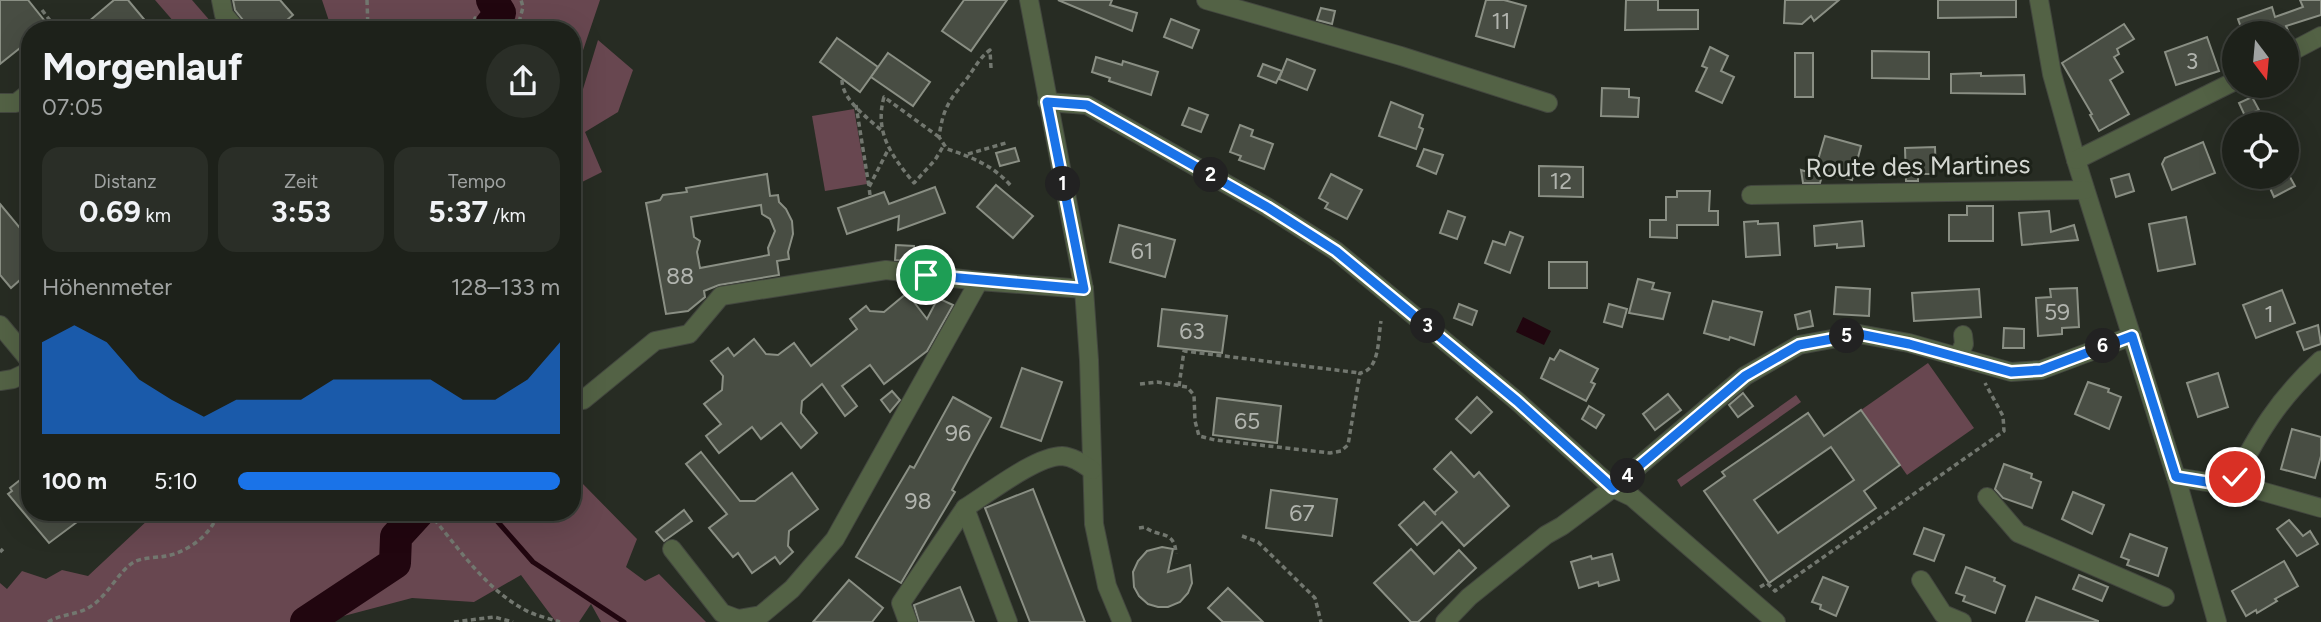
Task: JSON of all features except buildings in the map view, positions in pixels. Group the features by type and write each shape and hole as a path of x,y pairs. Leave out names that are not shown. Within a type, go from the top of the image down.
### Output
{"street":[{"path":"221,0 224,15 229,21"},
{"path":"1029,0 1084,289 1094,524 1107,586 1122,622"},
{"path":"1206,0 1401,56 1548,103"},
{"path":"2039,0 2052,74 2076,160 2176,477 2217,622"},
{"path":"2300,47 2321,36"},
{"path":"2076,160 2222,87"},
{"path":"0,103 16,103 21,99"},
{"path":"1047,102 1087,105 1255,200 1336,251 1517,401 1613,488 1632,497 1776,622"},
{"name":"Route des Martines","path":"1751,195 2085,190"},
{"path":"583,400 655,341 689,334 720,296 886,270 1084,289"},
{"path":"672,549 722,613 737,619 761,615 792,589 835,539 979,281"},
{"path":"0,325 21,350"},
{"path":"1445,622 1469,597 1546,535 1613,488 1745,376 1799,345 1859,334 1909,344 2011,372 2041,370 2132,336"},
{"path":"1958,357 1964,344 1963,335"},
{"path":"2231,486 2260,430 2294,384 2321,360"},
{"path":"0,381 21,375"},
{"path":"908,622 901,603 965,508 1044,458 1073,458 1092,470"},
{"path":"2176,477 2261,492 2321,508"},
{"path":"1987,498 2018,533 2165,597"},
{"path":"965,508 1008,622"},
{"path":"1921,580 1943,614 1962,622"}],"path":[{"path":"367,0 368,21"},
{"path":"519,21 523,7 521,0"},
{"path":"42,10 50,21"},
{"path":"939,137 942,117 952,94 981,57 990,51 991,68"},
{"path":"842,80 842,88 882,131"},
{"path":"888,91 881,110 882,131 888,150 921,190"},
{"path":"884,97 939,137 947,149 966,155 1000,174 1011,186"},
{"path":"856,105 870,195"},
{"path":"966,155 1006,143"},
{"path":"914,183 935,160 944,145"},
{"path":"869,187 888,150"},
{"path":"1179,386 1184,351 1366,372 1374,365 1381,321"},
{"path":"1757,589 1767,583 1775,592 2004,431 2003,416 1985,384 1989,367"},
{"path":"1140,383 1157,382 1187,387 1194,395 1195,421 1199,436 1330,453 1341,451 1348,445 1360,373"},
{"path":"48,622 58,615 88,609 111,589 133,562 169,556 191,546 205,534 213,521"},
{"path":"436,521 482,576 503,596 530,612 560,622"},
{"path":"1139,528 1145,527 1167,535 1175,545 1176,554"},
{"path":"1242,536 1258,542 1315,598 1321,622"},
{"path":"454,622 494,617 513,622"}],"shaded area":[{"path":"155,0 192,0 210,21 173,21"},
{"path":"322,0 600,0 581,56 581,21 329,21"},
{"path":"598,40 633,70 618,112 585,132 602,172 581,182 581,88 583,89"},
{"path":"854,109 867,184 825,191 812,116"},
{"path":"1523,317 1551,331 1544,345 1516,332"},
{"path":"1928,363 1974,428 1907,475 1861,410"},
{"path":"1796,395 1801,402 1681,487 1677,480"},
{"path":"581,481 637,539 626,567 645,581 659,574 706,622 601,622 591,604 579,622 556,622 521,575 474,602 412,598 321,622 0,622 0,583 7,589 22,571 46,579 62,570 88,576 147,521 581,521"}],"waterway":[{"path":"492,0 500,13 494,21"},
{"path":"306,622 395,563 396,537 411,521"},
{"path":"497,521 533,562 624,622"}],"route":[{"path":"926,275 1084,289 1047,102 1083,104 1267,207 1336,251 1517,401 1613,488 1745,376 1799,345 1859,334 1909,344 1989,367 2026,373 2041,370 2132,336 2176,477 2231,486 2235,477"}]}
